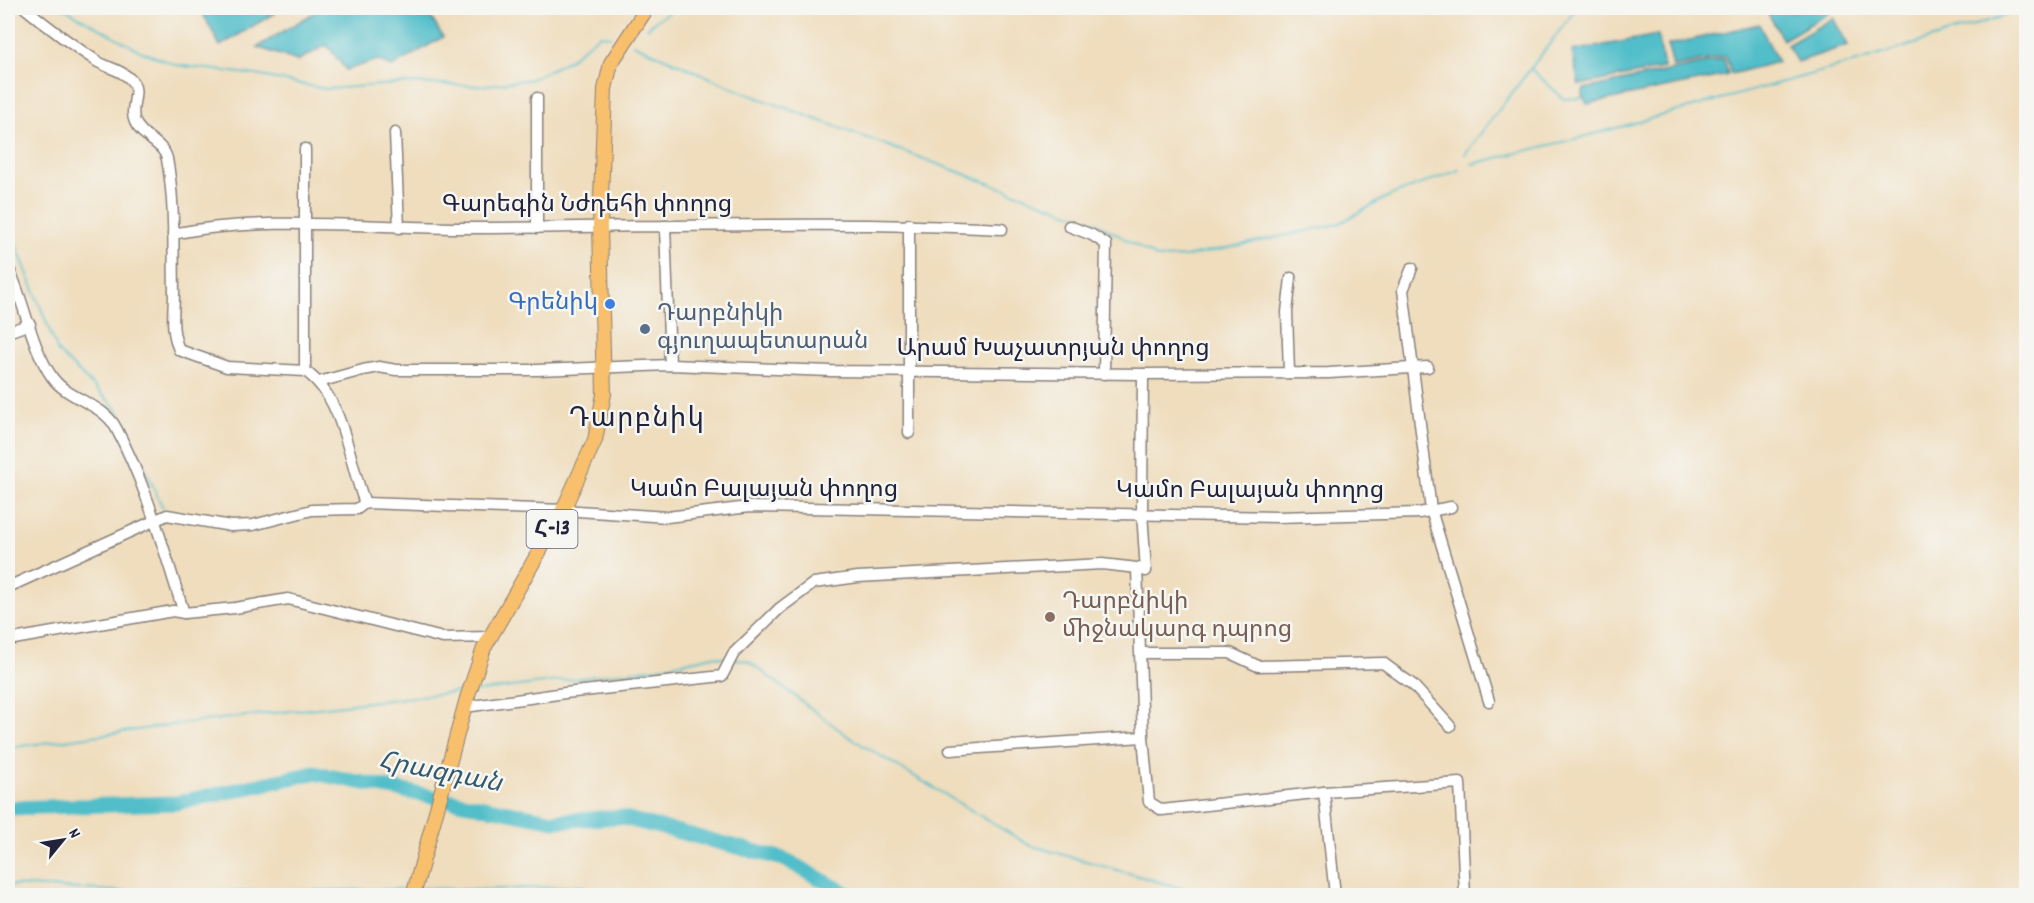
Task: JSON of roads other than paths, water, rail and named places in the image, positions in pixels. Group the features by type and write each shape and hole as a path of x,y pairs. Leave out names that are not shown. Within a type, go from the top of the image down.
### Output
{"main road":[{"name":"Հ-13","path":"413,896 430,826 472,682 490,637 563,510 595,440 603,405 600,226 605,89 611,63 647,8"}],"street":[{"path":"25,8 65,41 102,64 129,77 135,84 136,93 132,110 135,122 166,156 173,234 174,312 172,331 179,350 227,368 305,371 319,382 339,421 365,503"},
{"path":"537,98 537,228"},
{"path":"395,133 399,228"},
{"path":"305,149 305,371"},
{"path":"909,224 909,433"},
{"name":"Գարեգին Նժդեհի փողոց","path":"173,234 206,227 305,225 537,228 909,224 1002,229"},
{"path":"665,226 670,365"},
{"path":"1069,226 1092,235 1106,244 1104,374"},
{"path":"8,267 39,352 53,378 67,392 106,415 115,426 144,487 184,613"},
{"path":"1412,268 1403,290 1431,510 1489,700"},
{"path":"1289,373 1287,312 1291,278"},
{"path":"8,332 30,324"},
{"name":"Արամ Խաչատրյան փողոց","path":"319,382 379,367 396,370 537,370 670,365 831,371 909,370 1104,374 1329,373 1428,367"},
{"path":"466,703 722,676 734,653 780,608 814,583 858,577 1102,564 1146,571 1142,513 1143,374"},
{"name":"Կամո Բալայան փողոց","path":"154,519 167,515 231,526 253,525 312,510 357,508 365,503 563,510 667,517 749,507 1278,517 1431,510 1451,507"},
{"path":"8,587 154,519"},
{"path":"1137,568 1143,737 1149,802 1155,808 1190,807 1324,792 1460,783 1465,896"},
{"path":"8,640 172,611 184,613 236,608 288,599 443,638 490,637"},
{"path":"1141,653 1230,653 1258,666 1383,663 1413,685 1450,726"},
{"path":"950,750 1143,737"},
{"path":"1324,792 1335,895"}],"water":[{"path":"200,8 283,8 220,46"},
{"path":"322,8 425,8 443,37 392,67 378,60 346,70 327,45 297,61 257,47"},
{"path":"1765,8 1825,8 1829,13 1783,40"},
{"path":"1833,18 1848,45 1797,62 1787,45"},
{"path":"1759,24 1778,62 1731,74 1726,56 1673,67 1668,45"},
{"path":"1658,35 1664,68 1579,85 1572,51"},
{"path":"1724,59 1728,75 1587,104 1582,95 1584,89"}],"waterway":[{"path":"63,8 140,51 176,65 256,75 325,89 411,83 480,86 532,79 569,60 599,35 610,36"},
{"path":"648,28 653,22 676,8"},
{"path":"1465,154 1577,8"},
{"path":"1472,164 1587,136 1863,60 2026,9"},
{"path":"633,44 745,93 1097,223 1158,258 1186,257 1338,224 1391,195 1459,170"},
{"path":"1531,69 1564,99 1581,98"},
{"path":"8,224 58,352 117,409 163,508"},
{"path":"473,692 658,668 713,656 728,658"},
{"path":"734,659 748,661 849,737 1029,845 1209,896"},
{"path":"8,748 186,723 465,691"},
{"name":"Հրազդան","path":"8,808 176,803 314,773 554,821 620,817 784,859 851,896"},
{"path":"8,885 154,893 410,889"},
{"path":"422,888 478,890 582,886 606,896"}],"place":[{"name":"Գրենիկ","path":"610,304"},
{"name":"Դարբնիկի գյուղապետարան","path":"645,329"},
{"name":"Դարբնիկի միջնակարգ դպրոց","path":"1050,617"}],"district":[{"name":"Դարբնիկ","path":"637,420"}]}
